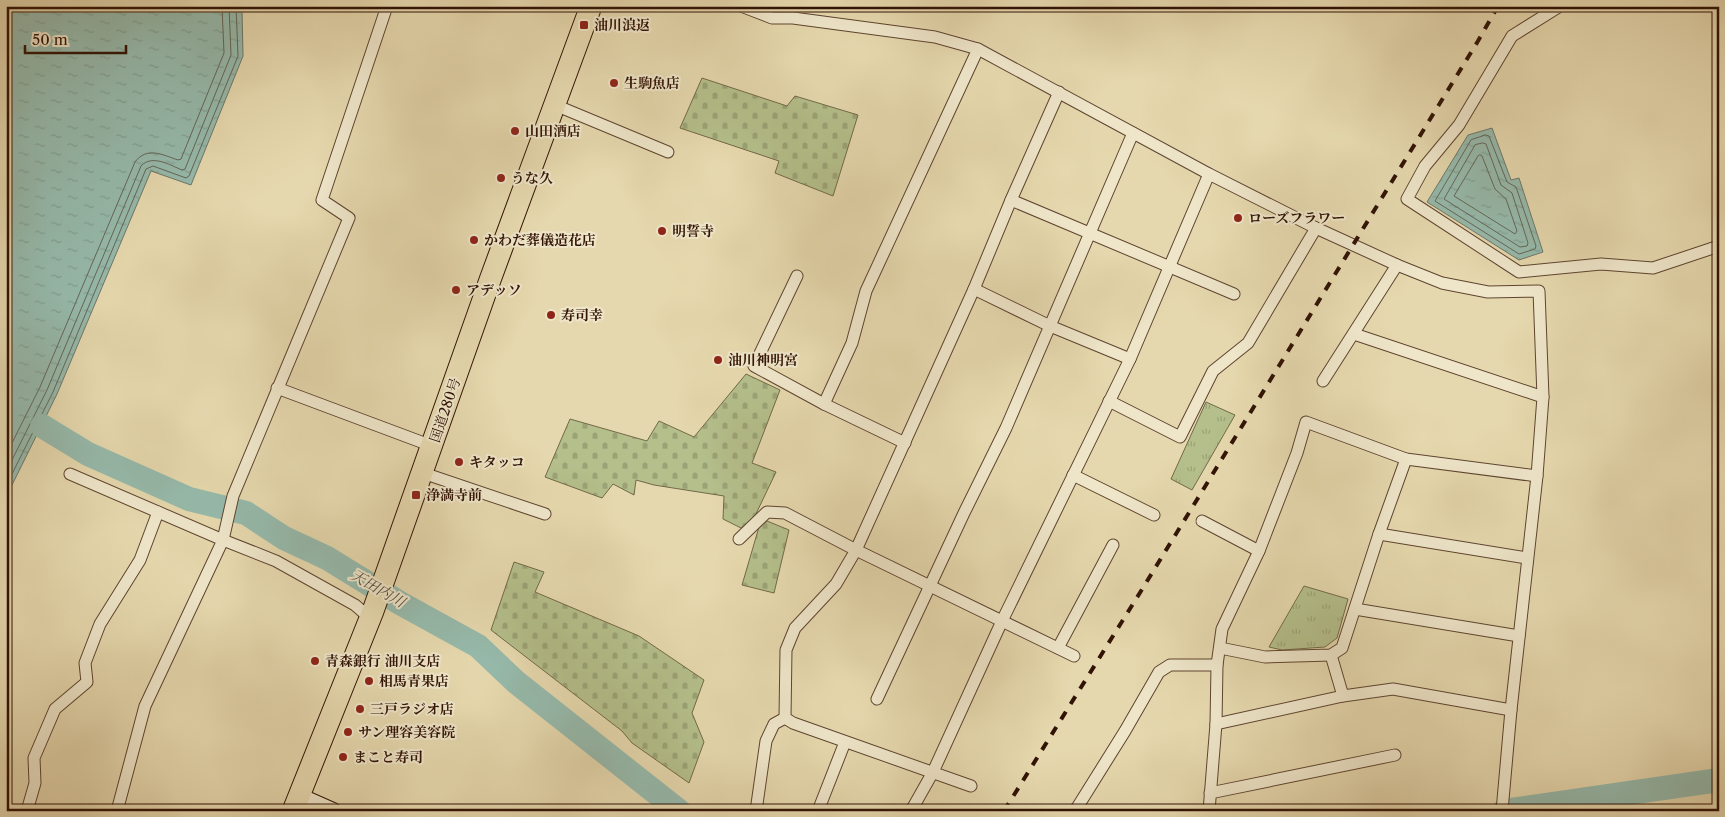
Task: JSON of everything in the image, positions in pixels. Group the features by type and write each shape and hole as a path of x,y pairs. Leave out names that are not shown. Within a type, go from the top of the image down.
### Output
{"highway":[{"name":"国道280号","path":"296,803 385,579 493,272 591,6"}],"main road":[{"path":"296,803 333,811"}],"street":[{"path":"117,811 145,706 224,536 233,496 348,218 322,200 387,6"},
{"path":"741,6 772,18 792,12 935,37 978,49 1209,174 1316,228 1397,265 1442,283 1488,292 1539,291 1543,397 1537,476 1511,710 1502,811"},
{"path":"1560,6 1512,36 1459,125 1425,166 1407,200 1519,272 1601,264 1653,268 1719,246"},
{"path":"824,404 852,343 866,291 978,49"},
{"path":"785,718 786,650 795,628 836,584 856,550 974,289 1059,92"},
{"path":"555,105 668,152"},
{"path":"877,699 1006,428 1133,133"},
{"path":"911,811 933,772 1002,621 1130,359 1209,174"},
{"path":"1011,200 1234,294"},
{"path":"1109,401 1180,437 1213,372 1248,343 1316,228"},
{"path":"1323,381 1397,265"},
{"path":"797,276 754,366 824,404 905,443"},
{"path":"974,289 1050,326 1130,359"},
{"path":"1354,334 1543,397"},
{"path":"277,388 432,446"},
{"path":"1209,811 1216,724 1217,665 1222,629 1259,551 1297,452 1306,422 1406,459 1537,476"},
{"path":"1220,648 1265,657 1331,655 1342,648 1379,534 1406,459"},
{"path":"423,473 545,514"},
{"path":"70,474 158,512 224,536 276,561 372,614"},
{"path":"1073,475 1154,515"},
{"path":"26,811 35,783 34,758 55,709 87,682 85,663 100,624 140,560 158,512"},
{"path":"740,539 767,512 785,513 856,550 1074,656"},
{"path":"1202,521 1259,551"},
{"path":"1379,534 1527,558"},
{"path":"1058,648 1113,545"},
{"path":"1355,610 1519,636"},
{"path":"1331,655 1343,696"},
{"path":"1075,811 1125,731 1158,672 1170,665 1217,665"},
{"path":"1216,724 1343,696 1393,689 1511,710"},
{"path":"785,718 793,723 971,786"},
{"path":"756,811 766,741 774,724 785,718"},
{"path":"818,811 845,742"},
{"path":"1210,793 1395,754"}],"green space":[{"path":"702,78 787,106 795,96 858,115 833,196 775,173 779,161 680,128"},
{"path":"746,374 780,390 752,463 776,472 754,518 741,528 723,519 724,496 654,485 636,480 634,495 613,484 602,498 545,477 570,419 647,441 659,421 694,437"},
{"path":"1206,402 1235,415 1192,490 1171,479"},
{"path":"767,521 789,530 774,593 742,585 759,527"},
{"path":"514,562 544,572 535,592 639,636 704,680 692,713 704,742 689,783 632,743 622,731 491,630"},
{"path":"1304,586 1348,599 1337,638 1325,647 1282,650 1269,647"}],"water":[{"path":"6,6 240,6 242,11 243,56 191,185 151,171 57,394 6,501"},
{"path":"1492,128 1511,180 1519,178 1543,252 1519,260 1427,202 1468,135"}],"waterway":[{"name":"天田内川","path":"42,426 88,454 189,499 246,513 284,538 327,558 400,603 478,646 516,682 679,811"},
{"name":"天田内川","path":"1504,811 1719,780"}],"railway":[{"path":"1004,811 1141,591 1498,6"}],"place":[{"name":"油川浪返","path":"584,25"},
{"name":"生駒魚店","path":"614,83"},
{"name":"山田酒店","path":"515,131"},
{"name":"うな久","path":"501,178"},
{"name":"ローズフラワー","path":"1238,218"},
{"name":"明誓寺","path":"662,231"},
{"name":"かわだ葬儀造花店","path":"474,240"},
{"name":"アデッソ","path":"456,290"},
{"name":"寿司幸","path":"551,315"},
{"name":"油川神明宮","path":"718,360"},
{"name":"キタッコ","path":"459,462"},
{"name":"浄満寺前","path":"416,495"},
{"name":"青森銀行 油川支店","path":"315,661"},
{"name":"相馬青果店","path":"369,681"},
{"name":"三戸ラジオ店","path":"360,709"},
{"name":"サン理容美容院","path":"348,732"},
{"name":"まこと寿司","path":"343,757"}]}
